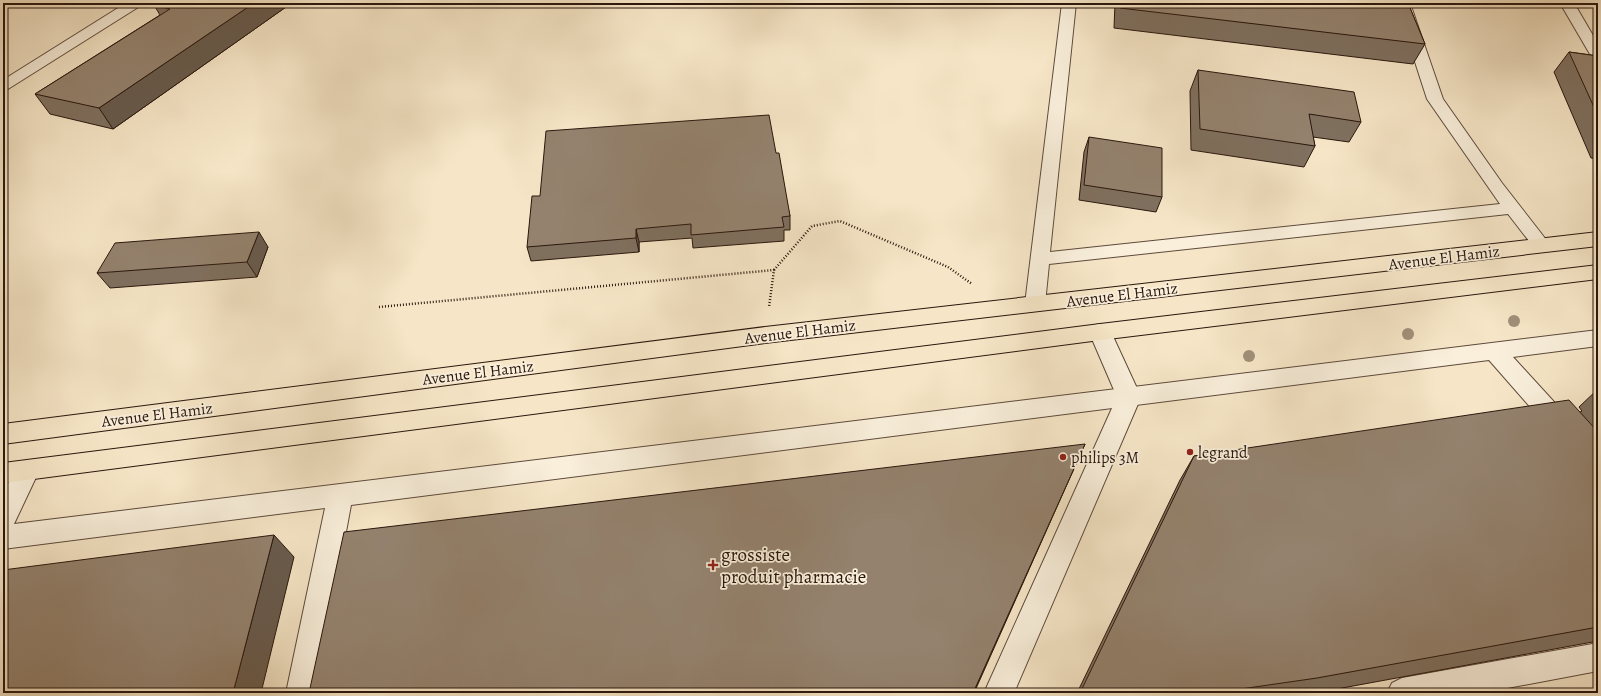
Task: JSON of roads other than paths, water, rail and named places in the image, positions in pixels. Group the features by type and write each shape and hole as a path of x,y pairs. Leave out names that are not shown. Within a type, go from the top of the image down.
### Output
{"highway":[{"name":"Avenue El Hamiz","path":"3,434 765,335 1598,240"},
{"path":"15,472 1100,332 1598,272"}],"street":[{"path":"999,693 1129,396 1100,332"},
{"path":"3,537 1598,338"},
{"path":"1494,351 1598,467"},
{"path":"3,519 15,472"},
{"path":"301,693 340,495"},
{"path":"1402,693 1598,657"}],"lane":[{"path":"3,86 135,3"},
{"path":"1035,304 1069,3"},
{"path":"1403,3 1435,100 1496,187 1542,246"},
{"path":"1567,3 1598,56"},
{"path":"1040,259 1512,208"}],"place":[{"name":"legrand","path":"1190,452"},
{"name":"philips 3M","path":"1063,457"},
{"name":"grossiste produit pharmacie","path":"713,565"}]}
